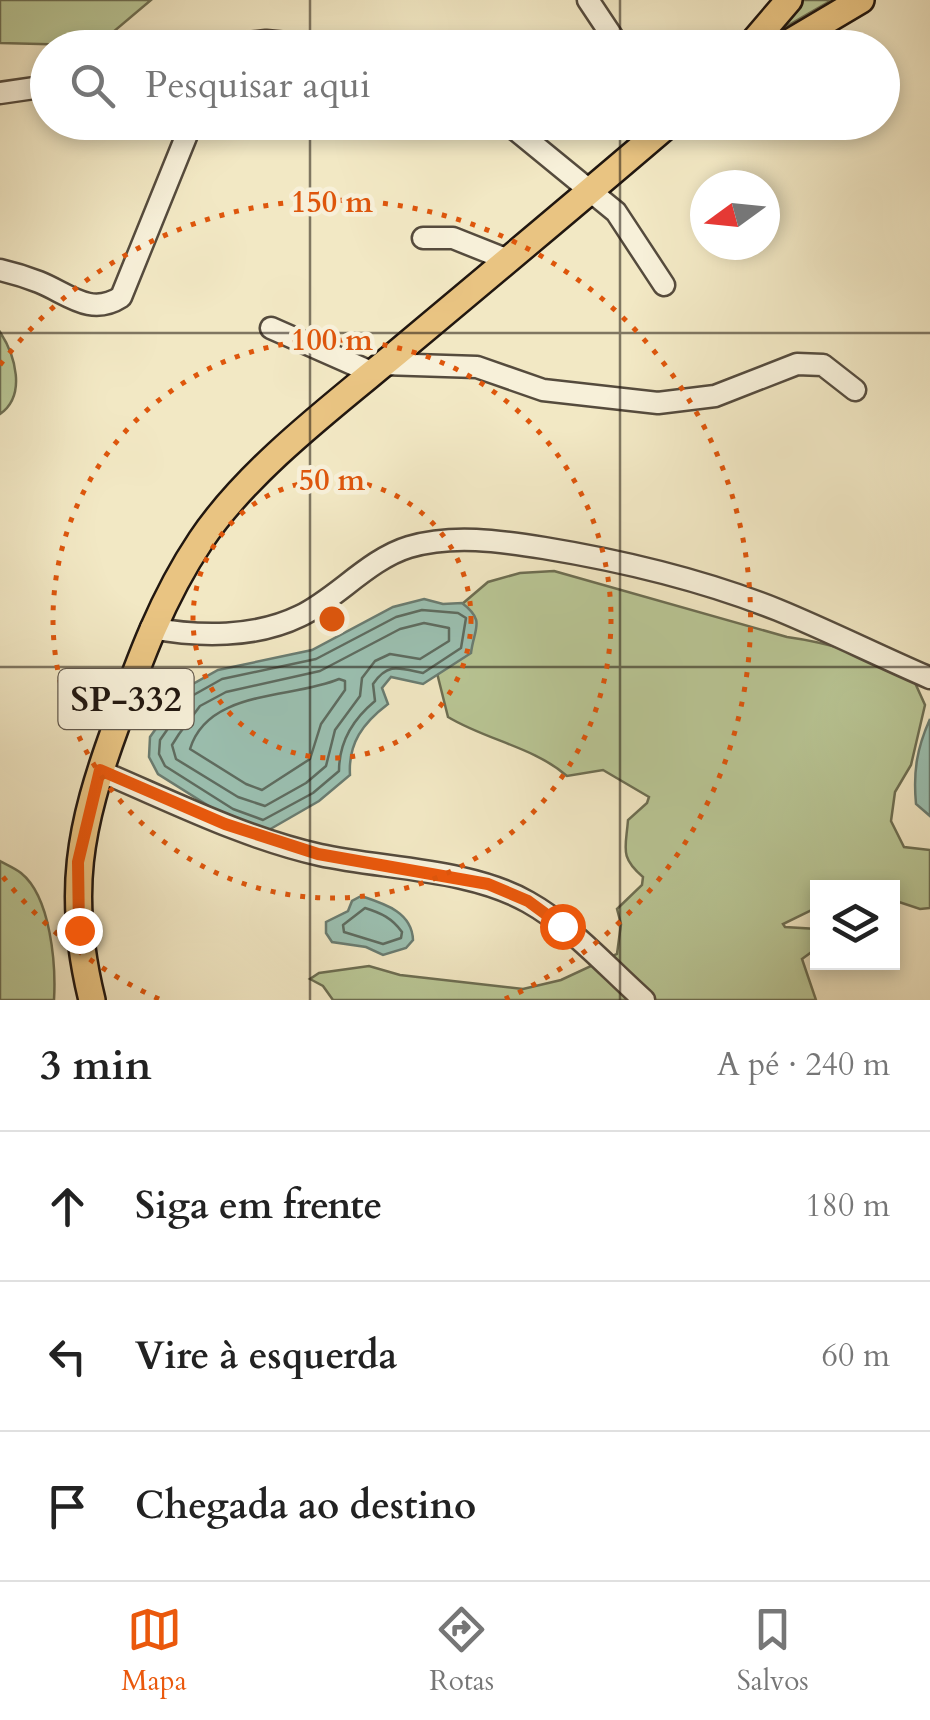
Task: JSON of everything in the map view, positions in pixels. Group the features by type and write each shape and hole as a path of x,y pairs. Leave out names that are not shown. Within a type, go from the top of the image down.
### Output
{"main road":[{"path":"763,30 789,0"},
{"path":"810,30 860,0"},
{"name":"SP-332","path":"92,1000 76,898 78,862 100,770 151,628 202,537 253,480 378,369 650,140"}],"street":[{"path":"588,0 608,30"},
{"path":"0,94 30,89"},
{"path":"0,270 38,281 80,304 104,304 121,297 185,140"},
{"path":"528,140 627,224 664,285"},
{"path":"422,238 453,238 508,260"},
{"path":"271,328 378,369 477,367 543,390 658,403 715,396 797,364 823,365 855,390"},
{"path":"151,628 210,635 257,628 300,616 394,553 432,542 487,539 595,557 676,576 776,609 930,678"},
{"path":"100,770 225,824 318,854 488,884 528,901 562,926 644,1000"}],"green space":[{"path":"0,0 151,0 116,30 30,30 30,44 0,43"},
{"path":"798,0 832,0 780,30 774,30"},
{"path":"0,332 14,363 16,386 14,396 0,414"},
{"path":"554,571 850,651 911,674 925,705 911,765 895,792 891,821 904,847 930,850 930,908 900,902 900,880 810,880 810,911 783,924 810,929 810,953 802,959 816,1000 333,1000 323,986 310,979 319,973 369,966 400,975 523,989 561,980 617,954 621,924 617,909 642,885 643,877 627,858 628,820 649,797 603,770 567,776 540,758 448,717 434,661 441,622 488,582 520,573"},
{"path":"0,861 21,873 39,898 52,951 54,1000 0,1000"}],"water":[{"path":"424,599 462,603 469,609 477,625 471,653 423,684 391,677 382,688 388,704 364,726 355,743 350,775 319,801 267,831 228,818 158,774 149,757 150,737 184,689 218,670 312,650 393,607"},
{"path":"930,719 930,816 916,804 915,781 919,750"},
{"path":"361,896 388,906 408,922 413,940 406,948 383,955 366,947 332,942 326,933 326,922 348,911 352,901"}],"route":[{"path":"79,930 78,862 100,770 225,824 318,854 488,884 528,901 562,926"}]}
